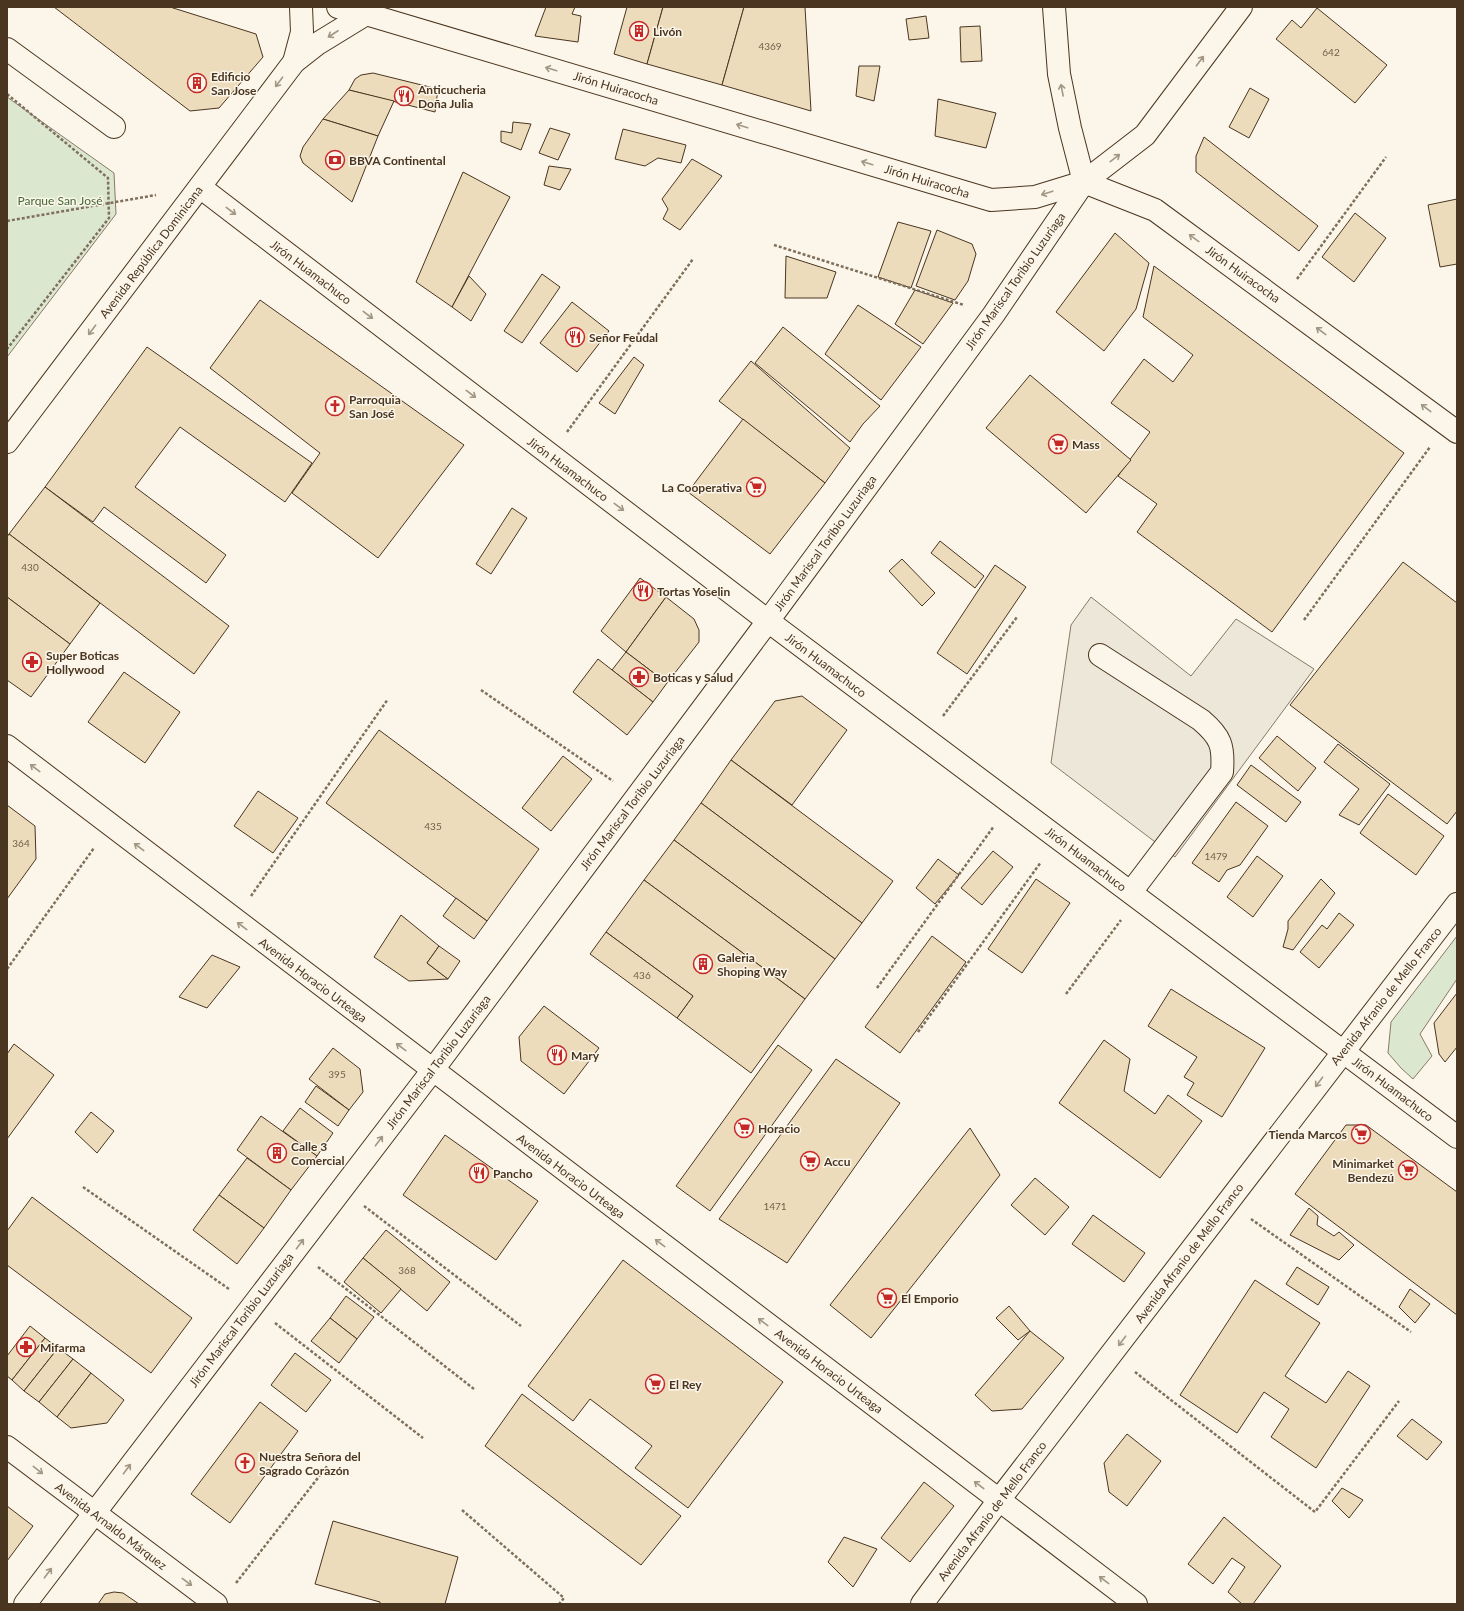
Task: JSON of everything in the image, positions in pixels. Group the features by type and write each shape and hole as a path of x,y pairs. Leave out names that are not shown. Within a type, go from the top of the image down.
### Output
{"street":[{"name":"Avenida República Dominicana","path":"294,62 302,32 301,7"},
{"name":"Jirón Huiracocha","path":"338,7 367,10 991,200 1035,197 1084,182 1155,210 1452,428"},
{"path":"1054,7 1059,74 1070,128 1084,182"},
{"name":"Jirón Mariscal Toribio Luzuriaga","path":"25,1604 432,1071 768,621 994,314 1084,182 1145,135 1241,7"},
{"name":"Avenida República Dominicana","path":"7,442 294,62 317,44 367,10"},
{"path":"7,49 114,127"},
{"name":"Jirón Huamachuco","path":"200,187 768,621 1457,1137"},
{"path":"1100,655 1201,720 1214,732 1221,744 1223,758 1222,772 1134,895"},
{"name":"Avenida Horacio Urteaga","path":"7,746 432,1071 1136,1604"},
{"name":"Avenida Afranio de Mello Franco","path":"922,1604 999,1500 1457,904"},
{"name":"Avenida Arnaldo Márquez","path":"7,1447 216,1604"}],"path":[{"path":"7,94 108,178 109,205 109,218 7,349"},
{"path":"1281,301 1386,157"},
{"path":"7,221 109,205 200,187"},
{"path":"774,245 994,314"},
{"path":"550,455 693,259"},
{"path":"1304,620 1452,428"},
{"path":"926,739 1017,617"},
{"path":"481,690 636,797"},
{"path":"235,920 388,699"},
{"path":"878,988 1011,803"},
{"path":"7,970 111,826"},
{"path":"918,1032 1058,838"},
{"path":"1066,994 1134,895"},
{"path":"83,1187 253,1306 423,1438"},
{"path":"342,1189 521,1326"},
{"path":"1227,1203 1410,1332"},
{"path":"296,1249 474,1389"},
{"path":"1112,1354 1315,1512 1399,1401"},
{"path":"234,1586 328,1465"},
{"path":"462,1510 564,1598 560,1604"}],"green space":[{"name":"Parque San José","path":"7,97 114,173 116,214 7,357"},
{"path":"1457,936 1457,979 1420,1034 1432,1056 1413,1079 1388,1053 1391,1022"}],"shaded area":[{"path":"1091,597 1191,676 1236,619 1314,669 1175,857 1051,763 1071,625"}],"building":[{"name":"Edificio San Jose","path":"54,7 170,7 256,34 263,57 219,108 190,111"},
{"path":"546,7 575,7 572,14 581,16 578,42 535,36"},
{"name":"Livón","path":"627,7 663,7 647,64 614,54"},
{"path":"663,7 744,7 722,85 647,64"},
{"path":"744,7 805,7 811,111 722,85"},
{"path":"1317,8 1387,65 1355,103 1276,39 1292,20 1301,28"},
{"path":"926,16 929,38 909,40 906,19"},
{"path":"980,26 982,61 961,62 960,27"},
{"path":"859,66 880,66 874,101 856,96"},
{"name":"Anticucheria Doña Julia","path":"373,73 438,89 435,112 349,90 355,79 361,75"},
{"path":"1250,88 1269,99 1249,138 1229,127"},
{"path":"349,90 394,101 378,136 323,119"},
{"path":"938,99 996,113 986,148 935,136"},
{"name":"BBVA Continental","path":"323,119 378,136 352,202 303,163 300,156 303,147"},
{"path":"513,122 531,124 521,150 501,142 501,131 512,133"},
{"path":"550,128 570,134 558,160 539,153"},
{"path":"623,129 686,145 681,163 658,158 645,166 615,159"},
{"path":"1204,137 1318,226 1299,251 1196,172 1196,156"},
{"path":"692,159 722,176 680,230 663,219 668,209 662,199"},
{"path":"549,166 571,169 560,190 544,185"},
{"path":"463,172 510,197 452,307 416,282"},
{"path":"1457,199 1457,264 1440,267 1428,205"},
{"path":"1355,213 1386,238 1354,282 1322,257"},
{"path":"898,222 931,231 911,288 878,277"},
{"path":"937,230 972,244 976,254 968,281 955,300 916,286"},
{"path":"1115,233 1149,263 1136,309 1104,351 1056,312"},
{"path":"786,256 836,272 827,298 785,298"},
{"path":"1154,266 1404,453 1272,632 1137,532 1157,504 1118,476 1150,432 1111,403 1144,359 1173,382 1193,355 1143,317"},
{"path":"542,274 560,287 522,343 504,331"},
{"path":"469,276 486,294 471,321 452,307"},
{"path":"915,290 953,303 923,344 895,324"},
{"name":"Parroquia San José","path":"260,300 464,445 378,558 292,493 320,453 210,368"},
{"name":"Señor Feudal","path":"572,302 609,331 577,372 540,343"},
{"path":"858,305 921,347 881,400 825,354"},
{"path":"783,327 880,406 863,424 850,442 755,363"},
{"path":"147,347 312,463 285,502 180,427 135,487 226,555 206,583 104,507 93,522 45,487"},
{"path":"634,357 644,365 615,414 599,403"},
{"path":"751,361 850,448 825,483 719,401"},
{"name":"Mass","path":"1030,375 1131,460 1086,513 986,428"},
{"name":"La Cooperativa","path":"743,419 825,483 770,554 688,492"},
{"path":"45,487 229,626 194,674 9,534"},
{"path":"512,508 527,518 491,574 476,564"},
{"path":"9,534 100,603 70,644 7,597 7,537"},
{"path":"940,541 984,576 975,588 931,553"},
{"path":"902,559 935,593 922,606 889,571"},
{"path":"1403,562 1457,603 1457,811 1447,824 1290,705"},
{"path":"995,565 1026,587 967,674 937,653"},
{"path":"640,578 666,597 626,652 601,631"},
{"name":"Super Boticas Hollywood","path":"7,597 70,644 31,697 7,680"},
{"path":"666,597 694,619 699,630 699,642 667,683 626,652"},
{"name":"Boticas y Salud","path":"626,652 667,683 653,702 612,670"},
{"path":"598,659 653,702 627,735 573,692"},
{"path":"124,672 180,712 145,763 88,722"},
{"path":"802,696 847,730 792,805 731,760 775,701"},
{"path":"379,730 539,849 487,921 326,803"},
{"path":"1277,736 1316,768 1298,791 1259,758"},
{"path":"1338,744 1390,784 1359,825 1339,815 1359,789 1324,762"},
{"path":"563,756 592,779 551,831 522,808"},
{"path":"731,760 893,881 862,923 701,803"},
{"path":"1251,765 1301,802 1286,822 1237,785"},
{"path":"258,791 298,818 273,853 234,826"},
{"path":"1388,794 1444,836 1416,875 1360,833"},
{"path":"1236,802 1268,826 1240,865 1227,870 1219,882 1192,863"},
{"path":"701,803 862,923 835,959 674,840"},
{"path":"7,805 35,826 36,859 7,899"},
{"path":"674,840 835,959 805,999 644,880"},
{"path":"993,851 1013,867 982,905 961,888"},
{"path":"1257,856 1283,876 1253,917 1227,897"},
{"path":"938,859 959,875 935,904 916,888"},
{"path":"1036,879 1070,903 1022,973 988,949"},
{"path":"1321,879 1335,893 1293,950 1283,947 1288,929 1288,921"},
{"name":"Galeria Shoping Way","path":"644,880 805,999 751,1073 677,1018 693,996 606,932"},
{"path":"456,898 487,921 474,939 443,916"},
{"path":"1339,913 1354,925 1319,968 1300,952 1322,925 1327,929"},
{"path":"401,915 439,946 427,963 448,979 409,981 374,957"},
{"path":"606,932 693,996 677,1018 590,954"},
{"path":"932,936 966,962 900,1053 865,1027"},
{"path":"439,946 460,961 448,979 427,963"},
{"path":"212,955 240,967 207,1008 179,997"},
{"path":"1171,989 1265,1048 1222,1117 1187,1095 1194,1083 1184,1077 1197,1057 1148,1026"},
{"path":"1457,993 1457,1047 1445,1062 1439,1054 1434,1023"},
{"name":"Mary","path":"544,1006 599,1048 564,1094 521,1061 519,1037"},
{"path":"1104,1040 1130,1059 1124,1091 1155,1114 1168,1095 1202,1121 1160,1178 1059,1103"},
{"path":"14,1044 54,1075 7,1139 7,1054"},
{"name":"Horacio","path":"778,1045 812,1070 710,1211 676,1186"},
{"path":"333,1048 360,1069 363,1092 349,1110 309,1079"},
{"name":"Accu","path":"836,1059 900,1103 787,1263 719,1219"},
{"path":"316,1086 349,1110 338,1126 305,1102"},
{"path":"300,1108 333,1133 317,1156 283,1131"},
{"path":"91,1112 114,1131 97,1153 75,1132"},
{"name":"Calle 3 Comercial","path":"261,1116 317,1156 291,1190 237,1150"},
{"path":"1346,1125 1366,1125 1457,1192 1457,1315 1295,1194"},
{"path":"970,1128 1000,1175 871,1338 830,1305"},
{"path":"445,1135 538,1201 496,1260 403,1195"},
{"path":"247,1158 291,1190 264,1228 219,1195"},
{"path":"1035,1178 1069,1207 1045,1235 1011,1205"},
{"path":"219,1195 264,1228 237,1264 193,1230"},
{"path":"32,1197 192,1318 151,1373 7,1265 7,1231"},
{"path":"1309,1208 1318,1216 1317,1225 1334,1236 1339,1232 1354,1245 1339,1260 1290,1235"},
{"path":"1093,1215 1145,1253 1124,1282 1072,1244"},
{"path":"386,1230 450,1282 427,1311 363,1258"},
{"path":"363,1258 401,1289 381,1313 344,1282"},
{"name":"El Rey","path":"623,1260 783,1382 688,1508 635,1468 652,1446 590,1399 573,1421 528,1386"},
{"path":"1297,1267 1329,1287 1318,1305 1286,1284"},
{"path":"1255,1280 1320,1323 1285,1376 1326,1403 1348,1371 1370,1386 1316,1468 1271,1437 1289,1409 1264,1392 1237,1433 1180,1395"},
{"path":"1410,1289 1430,1304 1415,1323 1399,1307"},
{"path":"346,1296 374,1317 357,1339 330,1318"},
{"path":"1009,1306 1030,1331 1018,1340 996,1318"},
{"path":"330,1318 357,1339 339,1363 311,1341"},
{"name":"Mifarma","path":"30,1326 45,1338 12,1380 7,1376 7,1356"},
{"path":"1030,1331 1064,1358 1022,1409 992,1411 975,1395"},
{"path":"45,1338 58,1348 24,1391 12,1380"},
{"path":"58,1348 73,1359 39,1402 24,1391"},
{"path":"295,1353 331,1380 306,1412 271,1385"},
{"path":"73,1359 91,1373 57,1417 39,1402"},
{"path":"91,1373 124,1400 107,1423 71,1428 57,1417"},
{"path":"522,1394 681,1516 641,1565 485,1446"},
{"name":"Nuestra Señora del Sagrado Corazón","path":"260,1402 298,1431 230,1523 191,1494"},
{"path":"1412,1419 1442,1442 1427,1460 1397,1436"},
{"path":"1127,1434 1161,1461 1127,1506 1109,1492 1104,1463"},
{"path":"924,1482 954,1506 910,1562 881,1538"},
{"path":"1342,1488 1363,1500 1349,1518 1332,1501"},
{"path":"7,1506 33,1526 7,1561"},
{"path":"1224,1517 1281,1566 1253,1604 1242,1604 1228,1592 1245,1567 1232,1558 1213,1584 1188,1564"},
{"path":"333,1521 458,1557 445,1604 380,1604 380,1602 315,1584"},
{"path":"844,1537 877,1549 853,1587 828,1562"},
{"path":"114,1592 123,1593 139,1604 98,1604 105,1594"}],"place":[{"name":"Livón","path":"639,31"},
{"name":"Edificio San Jose","path":"197,83"},
{"name":"Anticucheria Doña Julia","path":"404,96"},
{"name":"BBVA Continental","path":"335,160"},
{"name":"Señor Feudal","path":"575,337"},
{"name":"Parroquia San José","path":"335,406"},
{"name":"Mass","path":"1058,444"},
{"name":"La Cooperativa","path":"756,487"},
{"name":"Tortas Yoselin","path":"643,591"},
{"name":"Super Boticas Hollywood","path":"32,662"},
{"name":"Boticas y Salud","path":"639,677"},
{"name":"Galeria Shoping Way","path":"703,964"},
{"name":"Mary","path":"557,1055"},
{"name":"Horacio","path":"744,1128"},
{"name":"Tienda Marcos","path":"1361,1134"},
{"name":"Calle 3 Comercial","path":"277,1153"},
{"name":"Accu","path":"810,1161"},
{"name":"Minimarket Bendezú","path":"1408,1170"},
{"name":"Pancho","path":"479,1173"},
{"name":"El Emporio","path":"887,1298"},
{"name":"Mifarma","path":"26,1347"},
{"name":"El Rey","path":"655,1384"},
{"name":"Nuestra Señora del Sagrado Corazón","path":"245,1463"}]}
